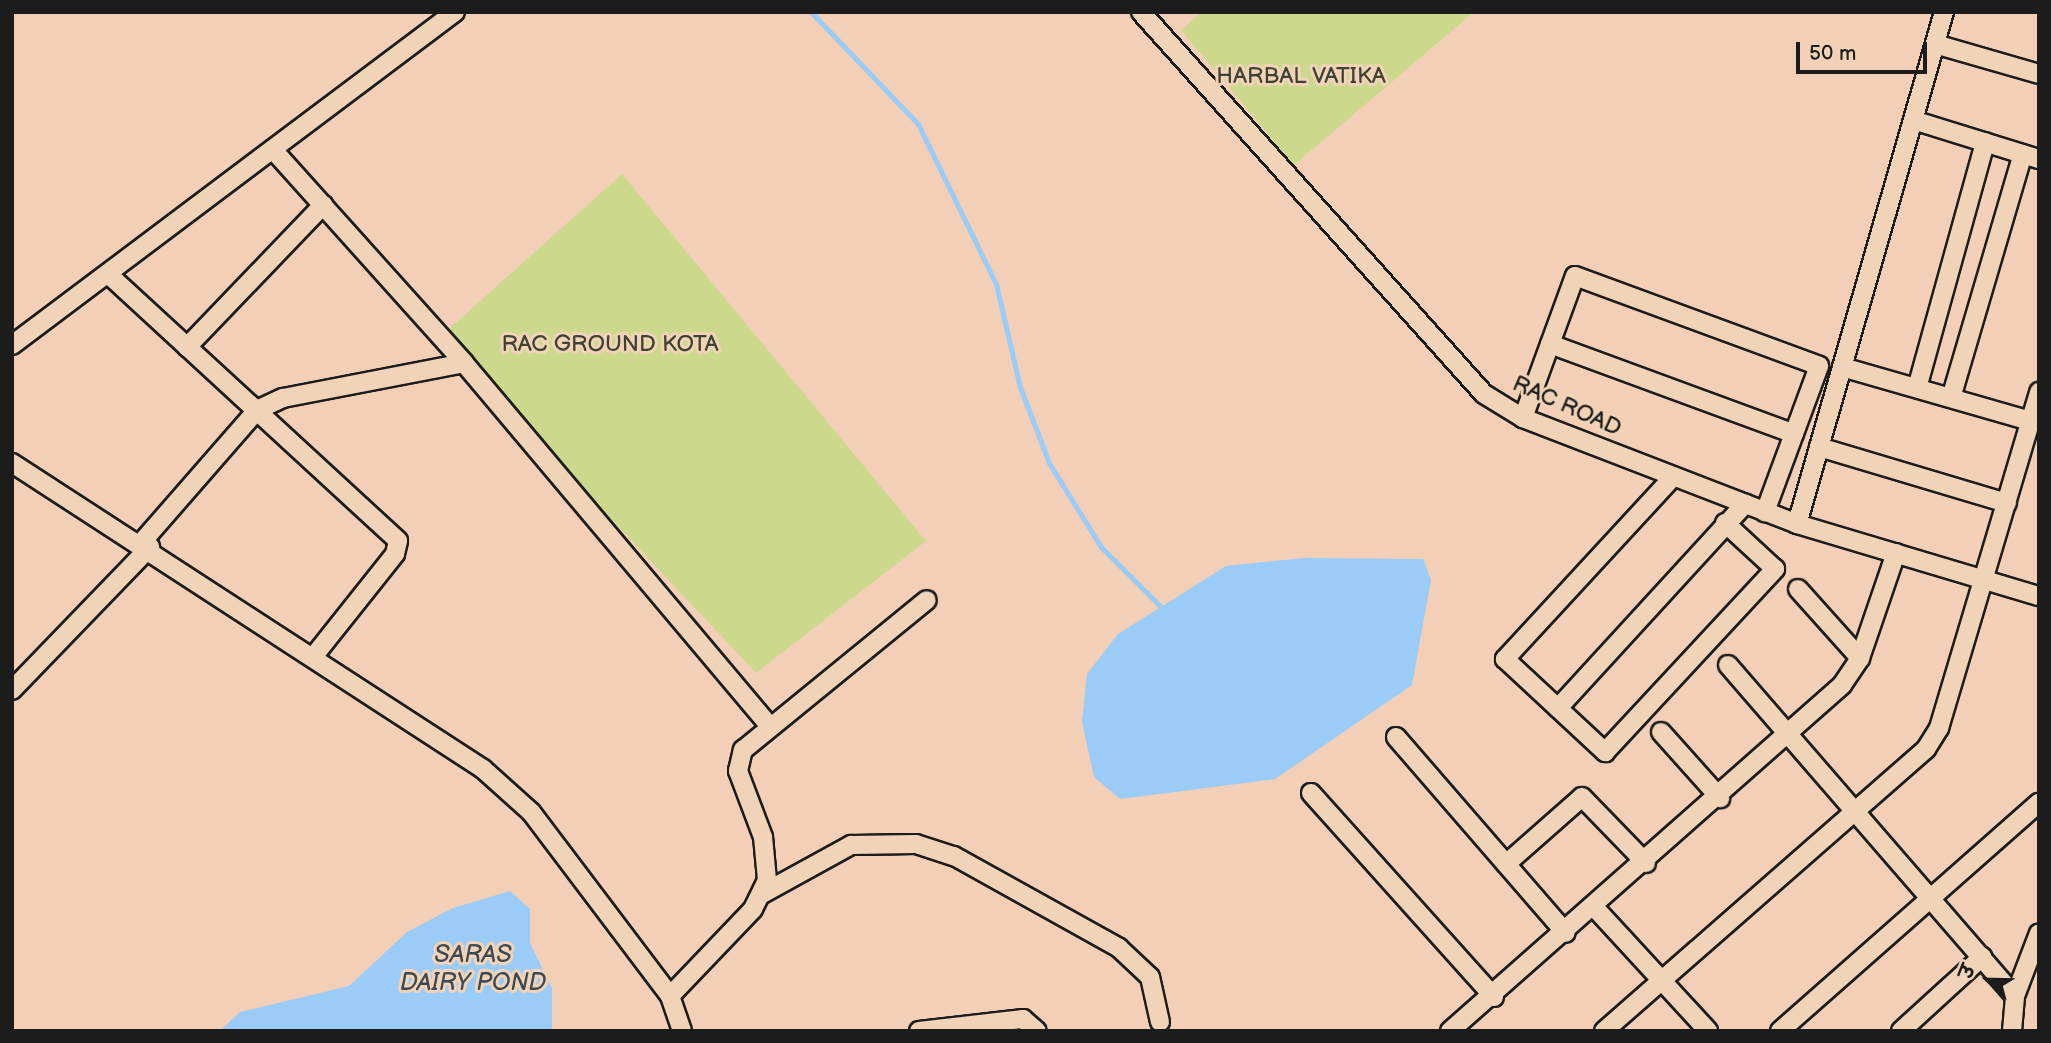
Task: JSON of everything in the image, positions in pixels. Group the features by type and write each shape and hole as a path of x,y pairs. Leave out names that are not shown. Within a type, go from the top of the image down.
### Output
{"street":[{"path":"12,345 275,152 455,12"},
{"name":"RAC ROAD","path":"1141,12 1430,341 1484,394 1522,418 1797,524 2039,596"},
{"path":"1797,524 1935,44 1938,16"},
{"path":"1935,44 2039,74"},
{"path":"1913,120 2031,157 1951,398"},
{"path":"1917,388 1985,142"},
{"path":"275,152 464,363 770,726"},
{"path":"187,347 323,205"},
{"path":"108,274 398,541 395,554 314,656"},
{"path":"1522,418 1576,276 1794,356 1819,366 1765,512"},
{"path":"1550,344 1794,434"},
{"path":"12,690 146,545 257,410 283,398 464,363"},
{"path":"1842,367 2030,421"},
{"path":"1604,1031 1926,749 1939,727 2039,391"},
{"path":"1819,447 2007,503"},
{"path":"12,463 146,545 483,769 531,812 670,996 682,1031"},
{"path":"1673,477 1505,659 1605,752 1775,569 1725,523"},
{"path":"1558,708 1745,504"},
{"path":"1450,1031 1494,997 1720,798 1842,685 1860,657 1896,554"},
{"path":"1798,589 1860,657"},
{"path":"762,894 769,862 738,771 743,750 927,600"},
{"path":"1728,665 1932,897 2015,996"},
{"path":"1661,732 1720,798"},
{"path":"1396,737 1566,933"},
{"path":"1311,793 1494,997"},
{"path":"1506,864 1582,797 1646,863"},
{"path":"1780,1031 2039,803"},
{"path":"670,996 762,894 851,845 916,844 954,856 1119,948 1150,977 1160,1022"},
{"path":"1595,908 1707,1031"},
{"path":"2012,1031 2015,996 2039,933"},
{"path":"1900,1031 1982,957"},
{"path":"919,1031 1023,1019 1037,1031"}],"green space":[{"name":"HARBAL VATIKA","path":"1202,12 1474,12 1294,165 1181,30"},
{"name":"RAC GROUND KOTA","path":"622,174 926,541 756,673 440,337"}],"water":[{"path":"1303,558 1423,559 1431,580 1412,685 1275,779 1120,799 1094,777 1082,722 1087,674 1118,634 1226,566"},
{"name":"SARAS DAIRY POND","path":"510,891 530,909 530,943 552,988 552,1031 220,1031 240,1012 349,986 407,932 453,908"}],"waterway":[{"path":"811,12 918,124 996,284 1020,387 1049,463 1101,547 1161,607"}]}
